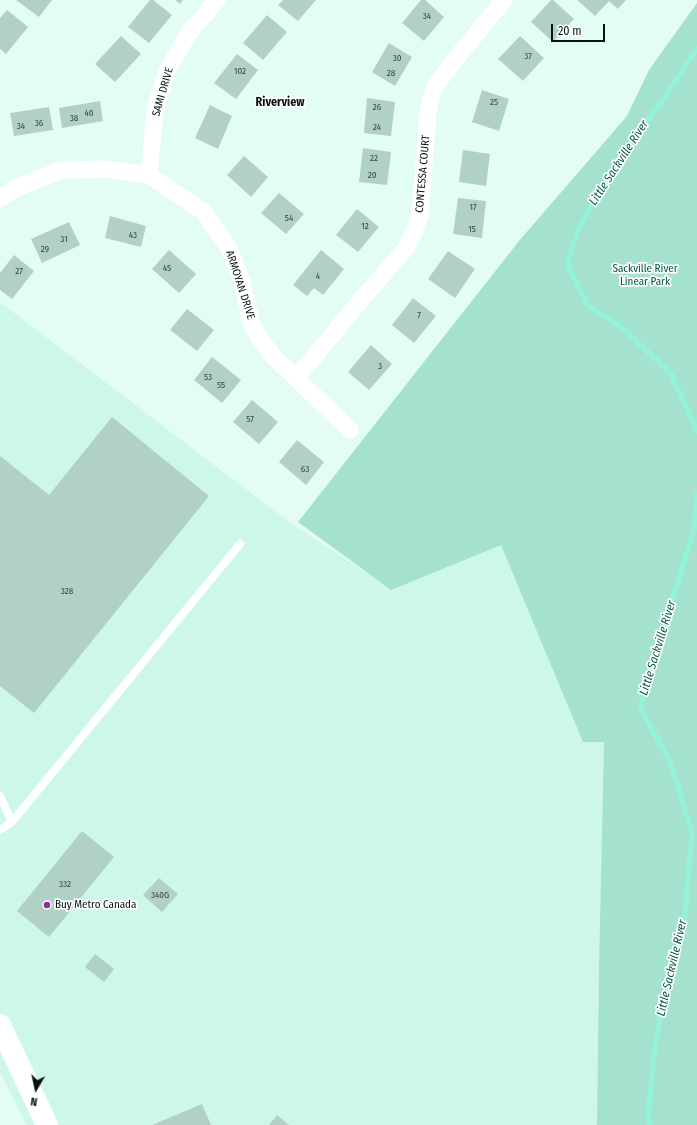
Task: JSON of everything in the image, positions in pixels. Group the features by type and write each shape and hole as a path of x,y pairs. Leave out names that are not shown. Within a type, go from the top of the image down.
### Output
{"main road":[{"path":"0,1025 47,1125"}],"street":[{"name":"SAMI DRIVE","path":"149,175 155,110 167,71 189,33 217,0"},
{"name":"CONTESSA COURT","path":"295,377 314,357 406,248 420,215 428,113 431,98 436,85 504,0"},
{"name":"ARMOYAN DRIVE","path":"0,199 16,188 62,170 106,170 149,175 204,212 229,248 242,281 251,322 261,341 276,359 350,430"}],"lane":[{"path":"0,830 12,822 240,544"},
{"path":"0,796 12,822"}],"shaded area":[{"path":"0,302 289,522 391,589 501,544 583,742 604,742 597,1125 27,1125 0,1072"}],"green space":[{"name":"Sackville River Linear Park","path":"697,3 697,1125 597,1125 604,742 583,742 501,545 391,590 298,522 519,241 627,116 649,70"}],"building":[{"path":"16,0 52,0 39,17"},
{"path":"150,0 153,0 172,15 149,43 128,27"},
{"path":"175,0 183,0 180,4"},
{"path":"283,0 316,0 298,21 278,5"},
{"path":"421,0 425,0 444,17 424,41 402,23"},
{"path":"551,0 553,0 574,19 553,42 531,22"},
{"path":"577,0 626,0 618,9 609,1 595,16"},
{"path":"7,10 28,27 6,54 0,49 0,18"},
{"path":"267,15 287,32 263,60 243,43"},
{"path":"121,36 141,54 115,82 95,64"},
{"path":"520,36 544,58 523,81 498,59"},
{"path":"389,43 412,57 395,86 372,72"},
{"path":"237,54 258,70 236,99 214,83"},
{"path":"482,90 509,99 499,131 472,122"},
{"path":"367,98 395,102 391,136 364,133"},
{"path":"100,101 103,121 62,128 59,108"},
{"path":"210,105 232,116 218,149 195,138"},
{"path":"49,107 53,130 14,136 10,113"},
{"path":"363,148 391,152 387,185 359,182"},
{"path":"463,150 490,154 486,186 459,182"},
{"path":"244,156 268,177 251,197 227,175"},
{"path":"279,193 304,214 286,234 261,213"},
{"path":"458,198 486,201 482,238 453,234"},
{"path":"357,209 379,227 358,252 336,235"},
{"path":"110,216 146,226 141,247 105,238"},
{"path":"69,222 80,245 42,263 31,239"},
{"path":"169,250 196,274 179,293 152,269"},
{"path":"321,250 344,269 323,295 314,288 307,296 293,285"},
{"path":"448,251 475,269 455,298 428,279"},
{"path":"14,255 34,271 12,299 0,290 0,273"},
{"path":"413,298 436,316 414,343 392,325"},
{"path":"187,309 214,330 197,351 170,330"},
{"path":"371,345 392,364 369,390 348,372"},
{"path":"212,357 241,380 222,403 194,380"},
{"path":"252,400 278,422 259,444 233,422"},
{"path":"112,417 209,496 34,713 0,686 0,456 49,495"},
{"path":"297,440 324,462 306,485 279,462"},
{"path":"82,831 114,857 49,937 17,911"},
{"path":"159,878 178,894 162,912 143,895"},
{"path":"95,954 114,969 104,982 85,967"},
{"path":"202,1104 211,1125 152,1125"},
{"path":"277,1115 289,1125 269,1125"}],"waterway":[{"name":"Little Sackville River","path":"697,48 673,85 609,174 578,230 567,264 588,306 623,328 671,374 697,431"},
{"name":"Little Sackville River","path":"650,1125 648,1118 654,1053 663,999 684,924 692,832 670,762 640,707 694,529 697,494"}],"place":[{"name":"Buy Metro Canada","path":"47,905"}],"district":[{"name":"Riverview","path":"280,103"}]}
